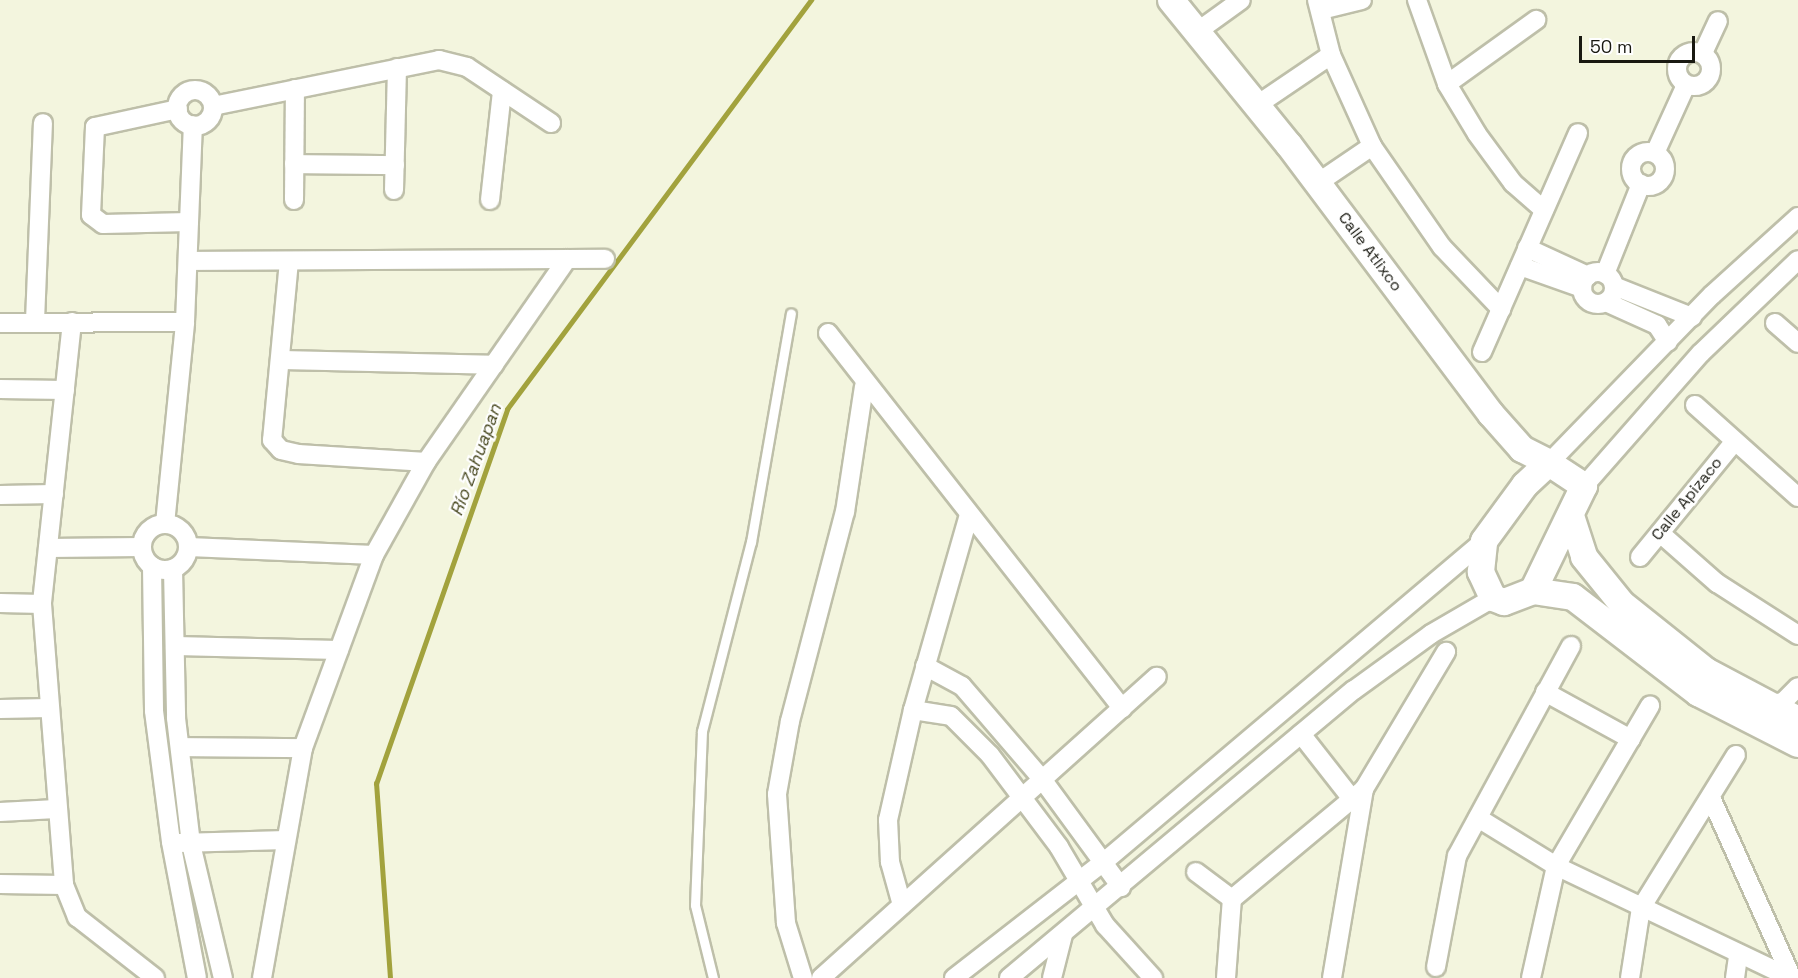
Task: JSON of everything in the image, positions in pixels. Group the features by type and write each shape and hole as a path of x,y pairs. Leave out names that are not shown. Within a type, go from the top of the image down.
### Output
{"street":[{"name":"Calle Atlixco","path":"1171,0 1289,145 1491,414 1522,449 1550,463 1584,486"},
{"path":"1205,26 1241,0"},
{"path":"1362,0 1319,5 1331,55 1372,146 1443,247 1501,309"},
{"path":"1417,0 1447,84 1513,183 1544,210"},
{"path":"1447,84 1536,20"},
{"path":"1599,285 1641,184 1652,186 1664,176 1665,165 1655,153 1686,85 1708,80 1712,68 1703,53 1718,21"},
{"path":"1263,101 1331,55"},
{"path":"213,106 439,60 467,67 551,123"},
{"path":"394,190 397,68"},
{"path":"294,200 295,89"},
{"path":"197,90 213,106 205,122 193,125 182,120 177,109 181,97 197,90"},
{"path":"490,200 502,91"},
{"path":"177,109 96,127 91,215 103,224 189,222"},
{"path":"35,321 43,123"},
{"path":"165,524 185,322 193,125"},
{"path":"1482,352 1578,133"},
{"path":"1325,178 1372,146"},
{"path":"294,164 394,165"},
{"path":"954,978 1105,861 1484,541 1525,485 1550,463 1692,317 1796,223"},
{"path":"1527,248 1599,285 1657,325 1668,342"},
{"path":"262,978 303,748 375,555 426,462 567,259"},
{"path":"188,261 605,259"},
{"path":"1533,591 1572,519 1584,486 1701,353 1798,260"},
{"path":"289,261 272,440 281,450 426,462"},
{"path":"1520,266 1599,285 1692,317"},
{"path":"0,323 35,321 185,322"},
{"path":"72,322 42,604 56,809 64,885 77,917 155,978"},
{"path":"1775,323 1798,343"},
{"path":"828,333 864,386 1122,708"},
{"path":"280,360 494,365"},
{"path":"803,978 786,923 777,794 790,721 845,512 864,386"},
{"path":"0,389 65,390"},
{"path":"1695,405 1798,497"},
{"name":"Calle Apizaco","path":"1640,557 1734,441"},
{"path":"0,495 54,494"},
{"path":"902,905 891,862 888,820 913,710 969,515"},
{"path":"1572,519 1599,599 1646,639 1698,693 1757,714 1798,720"},
{"path":"142,547 152,528 165,524 184,533 189,547 184,561 173,569 152,566"},
{"path":"1660,533 1717,583 1798,635"},
{"path":"1484,541 1481,572 1492,598 1504,602 1533,591 1599,599"},
{"path":"48,548 142,547"},
{"path":"142,547 152,566 154,711 171,842 196,973 221,970 191,844 176,718 173,569"},
{"path":"189,547 375,555"},
{"path":"1010,978 1122,888 1302,734 1431,634 1492,598"},
{"path":"0,603 42,604"},
{"path":"175,646 339,650"},
{"path":"1436,967 1450,880 1478,818 1571,646"},
{"path":"1226,978 1232,899 1358,794 1446,652"},
{"path":"926,666 962,686 1042,779 1105,861 1122,888"},
{"path":"821,978 1157,677"},
{"path":"951,716 962,686"},
{"path":"1757,714 1783,702 1798,687"},
{"path":"1545,692 1631,739"},
{"path":"1531,978 1556,866 1650,706"},
{"path":"0,709 50,708"},
{"path":"913,710 951,716 990,755 1059,847 1095,908 1153,978"},
{"path":"154,711 176,718"},
{"path":"1757,714 1798,744"},
{"path":"990,755 1003,734"},
{"path":"1302,734 1358,794"},
{"path":"180,747 303,748"},
{"path":"1630,978 1641,908 1736,755"},
{"path":"1332,978 1358,794"},
{"path":"1711,798 1791,978"},
{"path":"0,812 56,809"},
{"path":"1478,818 1556,866 1756,967 1791,978"},
{"path":"1059,847 1081,830"},
{"path":"171,842 191,844 286,840"},
{"path":"1196,872 1232,899"},
{"path":"0,884 64,885"},
{"path":"1052,978 1063,935"},
{"path":"1735,978 1756,967 1778,945"}],"lane":[{"path":"713,978 695,905 702,731 751,543 791,313"}],"waterway":[{"name":"Río Zahuapan","path":"390,978 376,784 507,409 811,0"}]}
